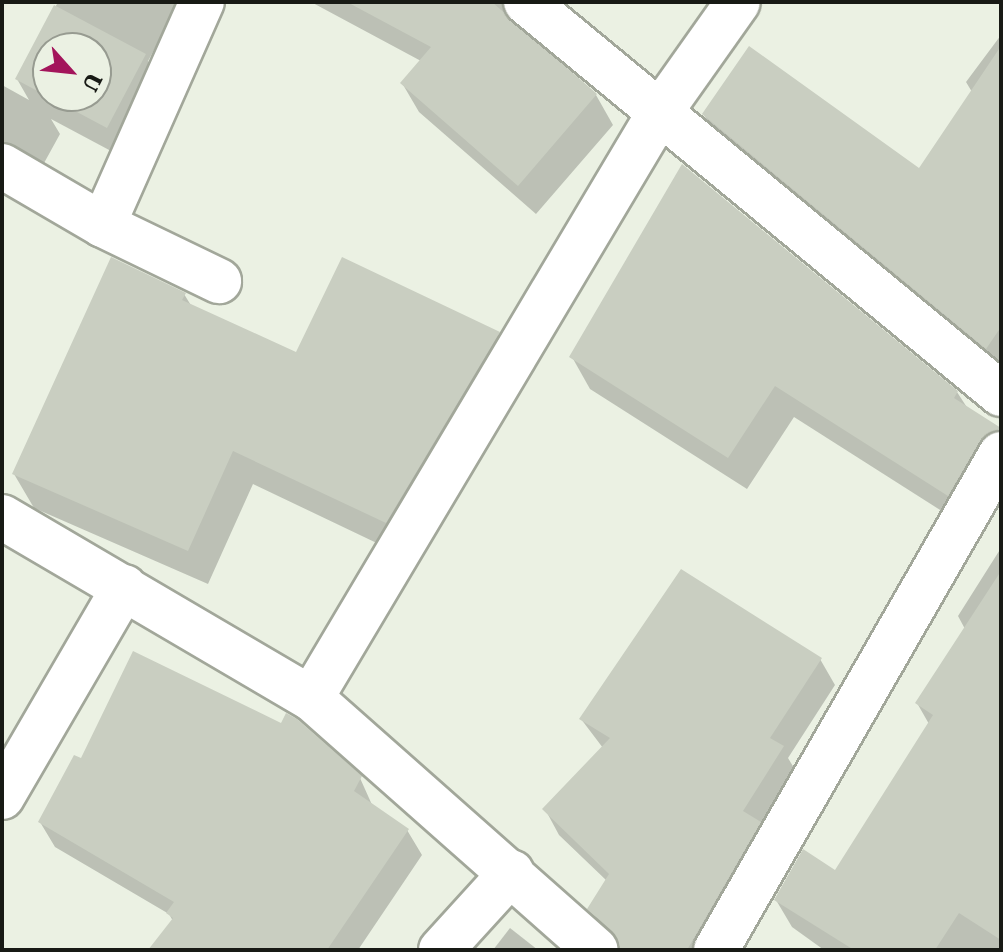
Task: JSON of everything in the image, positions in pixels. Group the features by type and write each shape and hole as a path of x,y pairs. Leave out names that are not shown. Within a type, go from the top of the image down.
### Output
{"street":[{"path":"103,225 202,2"},
{"path":"526,2 658,115 1001,394"},
{"path":"311,698 658,115 738,2"},
{"path":"2,166 103,225 219,281"},
{"path":"716,950 995,478"},
{"path":"2,517 311,698 512,872 596,950"},
{"path":"2,797 124,587"},
{"path":"441,950 512,872"}],"building":[{"path":"347,2 492,2 597,94 518,186 400,83 431,47"},
{"path":"54,5 105,32 40,32"},
{"path":"112,36 146,54 107,128 77,112 112,112"},
{"path":"749,46 919,168 1001,46 1001,327 986,349 702,114"},
{"path":"32,47 32,88 15,79"},
{"path":"682,164 958,391 954,398 1001,428 980,441 948,496 775,386 728,458 569,357"},
{"path":"111,257 186,293 182,300 296,352 342,257 500,332 386,523 233,451 188,551 12,474"},
{"path":"681,569 822,658 770,738 784,746 743,811 761,822 687,950 620,950 613,932 587,909 609,874 542,809 610,738 579,719"},
{"path":"1001,571 1001,940 959,913 935,950 854,950 774,900 803,849 835,870 933,715 915,703"},
{"path":"133,651 281,723 286,713 297,719 362,776 354,791 409,829 327,950 148,950 173,918 166,913 174,902 38,822 74,755 81,758"}]}
